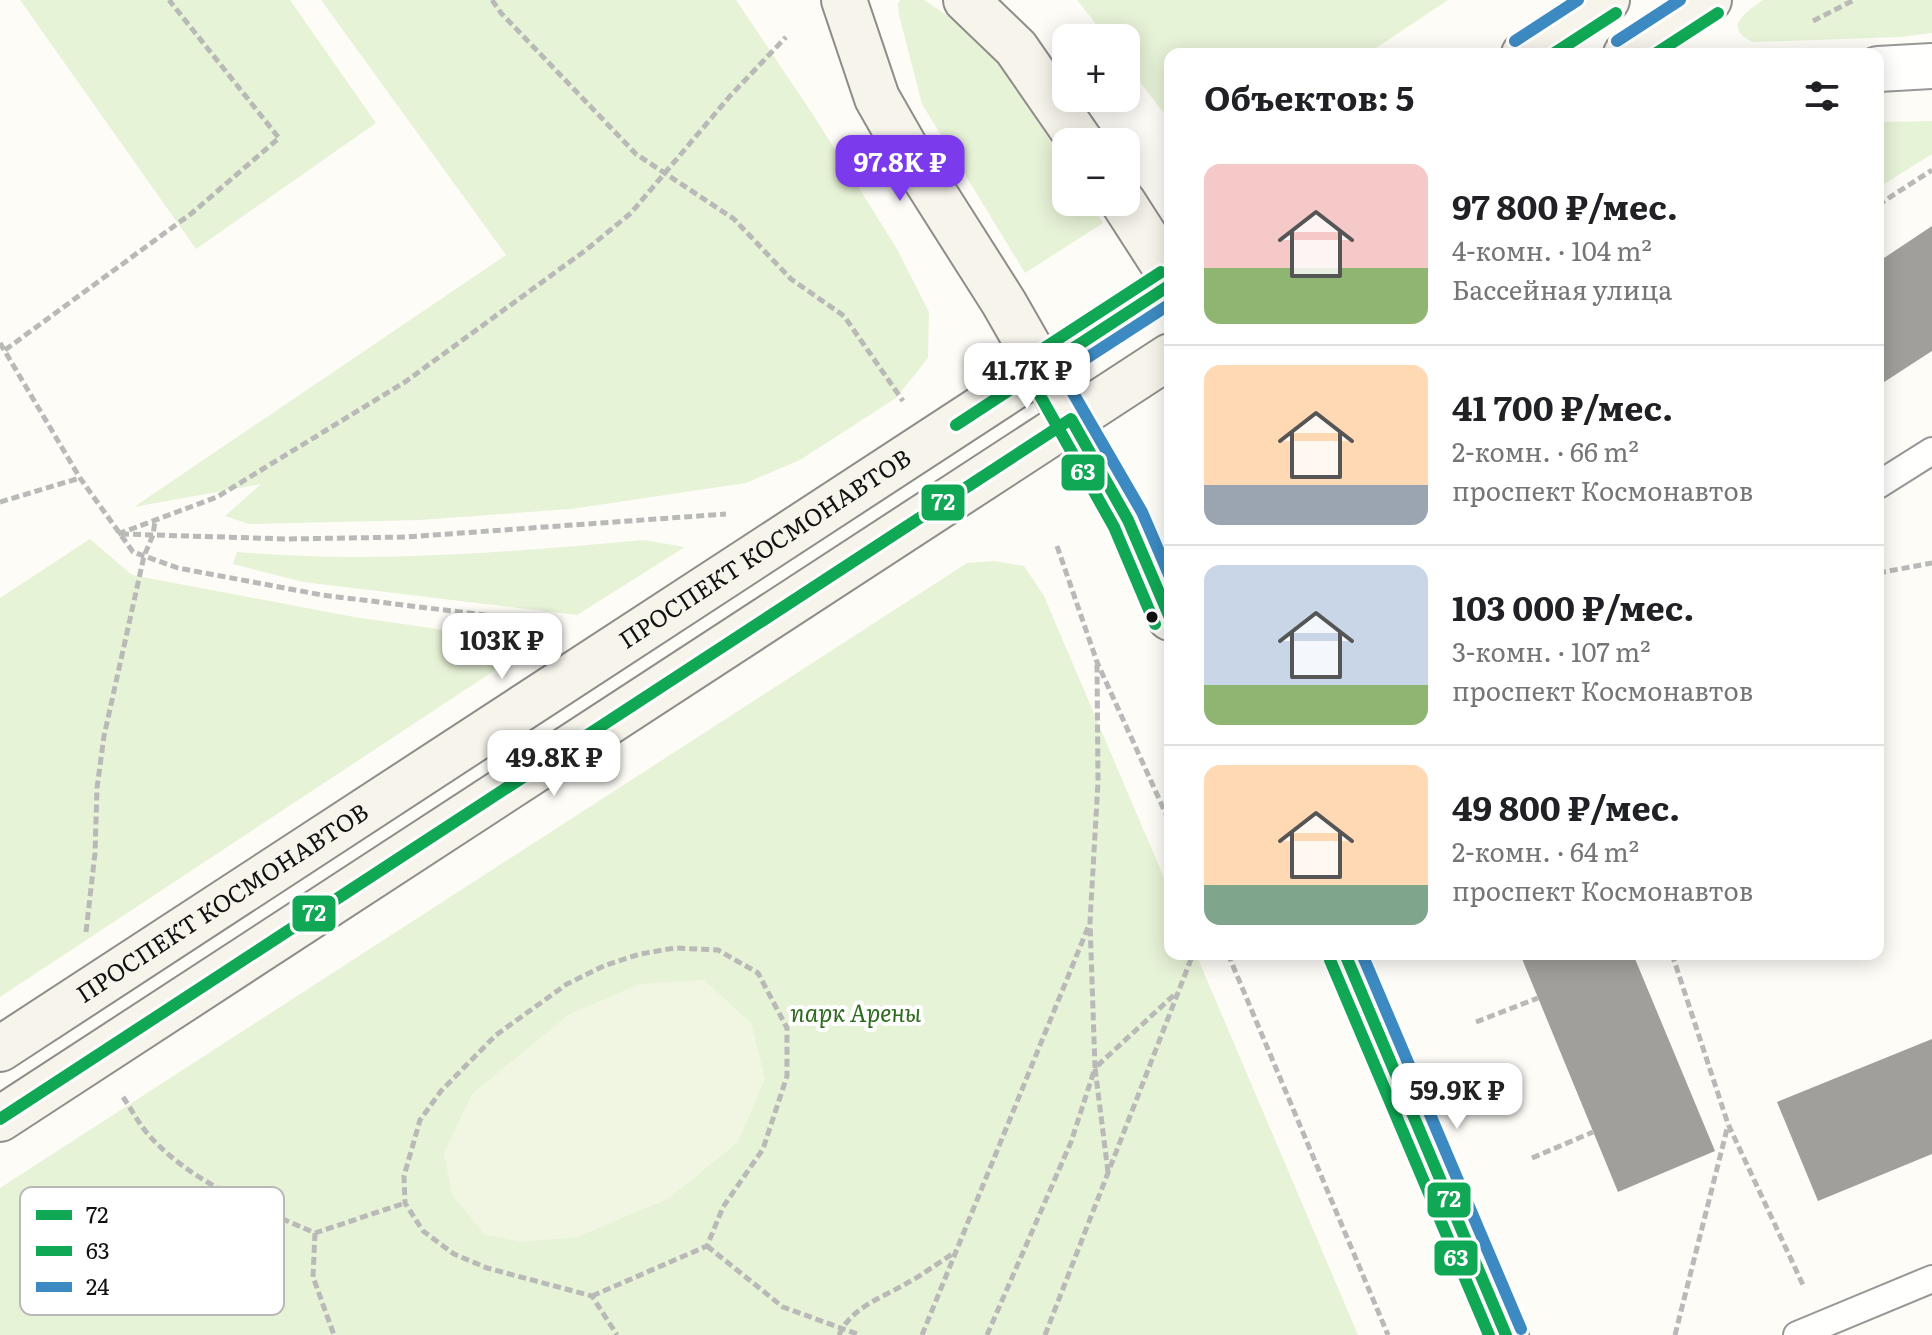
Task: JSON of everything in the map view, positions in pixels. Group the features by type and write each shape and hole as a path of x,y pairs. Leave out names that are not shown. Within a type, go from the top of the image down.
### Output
{"street":[{"path":"844,0 877,98 1004,303 1071,419 1128,520 1164,604"},
{"path":"966,0 1016,48 1071,128"},
{"path":"1531,48 1569,14 1607,0"},
{"path":"1635,48 1709,0"},
{"path":"1884,69 1932,66"},
{"path":"1132,216 1164,266"},
{"name":"ПРОСПЕКТ КОСМОНАВТОВ","path":"0,1049 1164,289"},
{"path":"0,1119 1164,360"},
{"path":"1348,960 1506,1335"}],"lane":[{"path":"1884,481 1932,451"},
{"path":"1809,1330 1932,1279"}],"path":[{"path":"5,350 192,213 279,138 169,0"},
{"path":"492,0 636,154 734,219 791,279 844,316 908,407"},
{"path":"1813,21 1854,0"},
{"path":"118,534 217,497 405,382 586,250 631,213 730,96 786,37"},
{"path":"1884,201 1932,170"},
{"path":"0,343 80,478 133,552 178,568 322,595 571,625"},
{"path":"0,502 80,478"},
{"path":"118,534 288,539 406,537 730,513"},
{"path":"85,945 102,749 144,556 155,521"},
{"path":"1057,546 1097,662 1164,810"},
{"path":"1884,572 1932,563"},
{"path":"1097,662 1098,782 1090,922 1095,1068 1108,1173"},
{"path":"922,1335 1090,922"},
{"path":"675,948 718,950 758,973 787,1028 787,1076 763,1149 723,1207 707,1246 592,1296 487,1268 454,1254 423,1231 405,1203 404,1176 420,1120 441,1091 496,1035 567,984 606,965 640,954 675,948"},
{"path":"1045,1335 1191,960"},
{"path":"1231,960 1388,1335"},
{"path":"1674,960 1728,1124 1809,1330"},
{"path":"987,1335 1071,1142 1095,1068 1179,990"},
{"path":"1476,1022 1538,998"},
{"path":"120,1093 147,1133 183,1166 216,1187"},
{"path":"1675,1335 1728,1124"},
{"path":"1532,1158 1593,1132"},
{"path":"284,1219 315,1233 405,1203"},
{"path":"315,1233 313,1277 334,1335"},
{"path":"707,1246 783,1307 841,1332 860,1335"},
{"path":"841,1332 866,1304 909,1282 957,1251"},
{"path":"592,1296 617,1335"}],"green space":[{"path":"20,0 290,0 376,123 196,249"},
{"path":"321,0 736,0 812,113 897,249 929,312 928,358 896,398 800,460 746,483 571,509 419,520 249,524 225,516 261,484 134,507 506,255"},
{"path":"900,0 924,0 975,34 993,52 1052,143 1052,216 1099,216 1103,223 1025,273 922,104 898,3"},
{"path":"1077,0 1448,0 1376,48 1164,48 1164,113 1140,82 1140,24 1096,24"},
{"path":"1763,0 1932,0 1932,33 1753,42 1744,37 1738,25 1744,14"},
{"path":"1932,121 1932,154 1884,184 1884,122"},
{"path":"90,539 132,575 354,617 536,643 0,997 0,598"},
{"path":"644,540 685,547 577,615 303,582 233,564 237,552 390,557"},
{"name":"парк Арены","path":"994,561 1024,566 1044,596 1164,878 1164,960 1199,960 1358,1335 0,1335 0,1188 967,563"},
{"path":"704,980 751,1023 765,1079 738,1142 668,1199 577,1237 521,1242 485,1235 452,1195 444,1153 472,1094 568,1015 639,984"}],"building":[{"path":"1932,226 1932,351 1884,382 1884,258"},
{"path":"1522,960 1635,960 1715,1151 1618,1192"},
{"path":"1932,1039 1932,1154 1818,1201 1777,1102"}],"transit line":[{"name":"24","path":"1515,41 1578,0"},
{"name":"24","path":"1617,41 1680,0"},
{"name":"63","path":"1562,48 1616,13"},
{"name":"63","path":"1664,48 1718,13"},
{"name":"63","path":"1155,624 1114,527 1025,369 1032,356 1161,272"},
{"name":"72","path":"956,425 1164,289"},
{"name":"24","path":"1164,308 1062,374 1142,512 1164,563"},
{"name":"72","path":"0,1119 1071,419 1128,520 1164,604"},
{"name":"63","path":"1330,960 1489,1335"},
{"name":"72","path":"1348,960 1506,1335"},
{"name":"24","path":"1365,960 1521,1329"}]}
